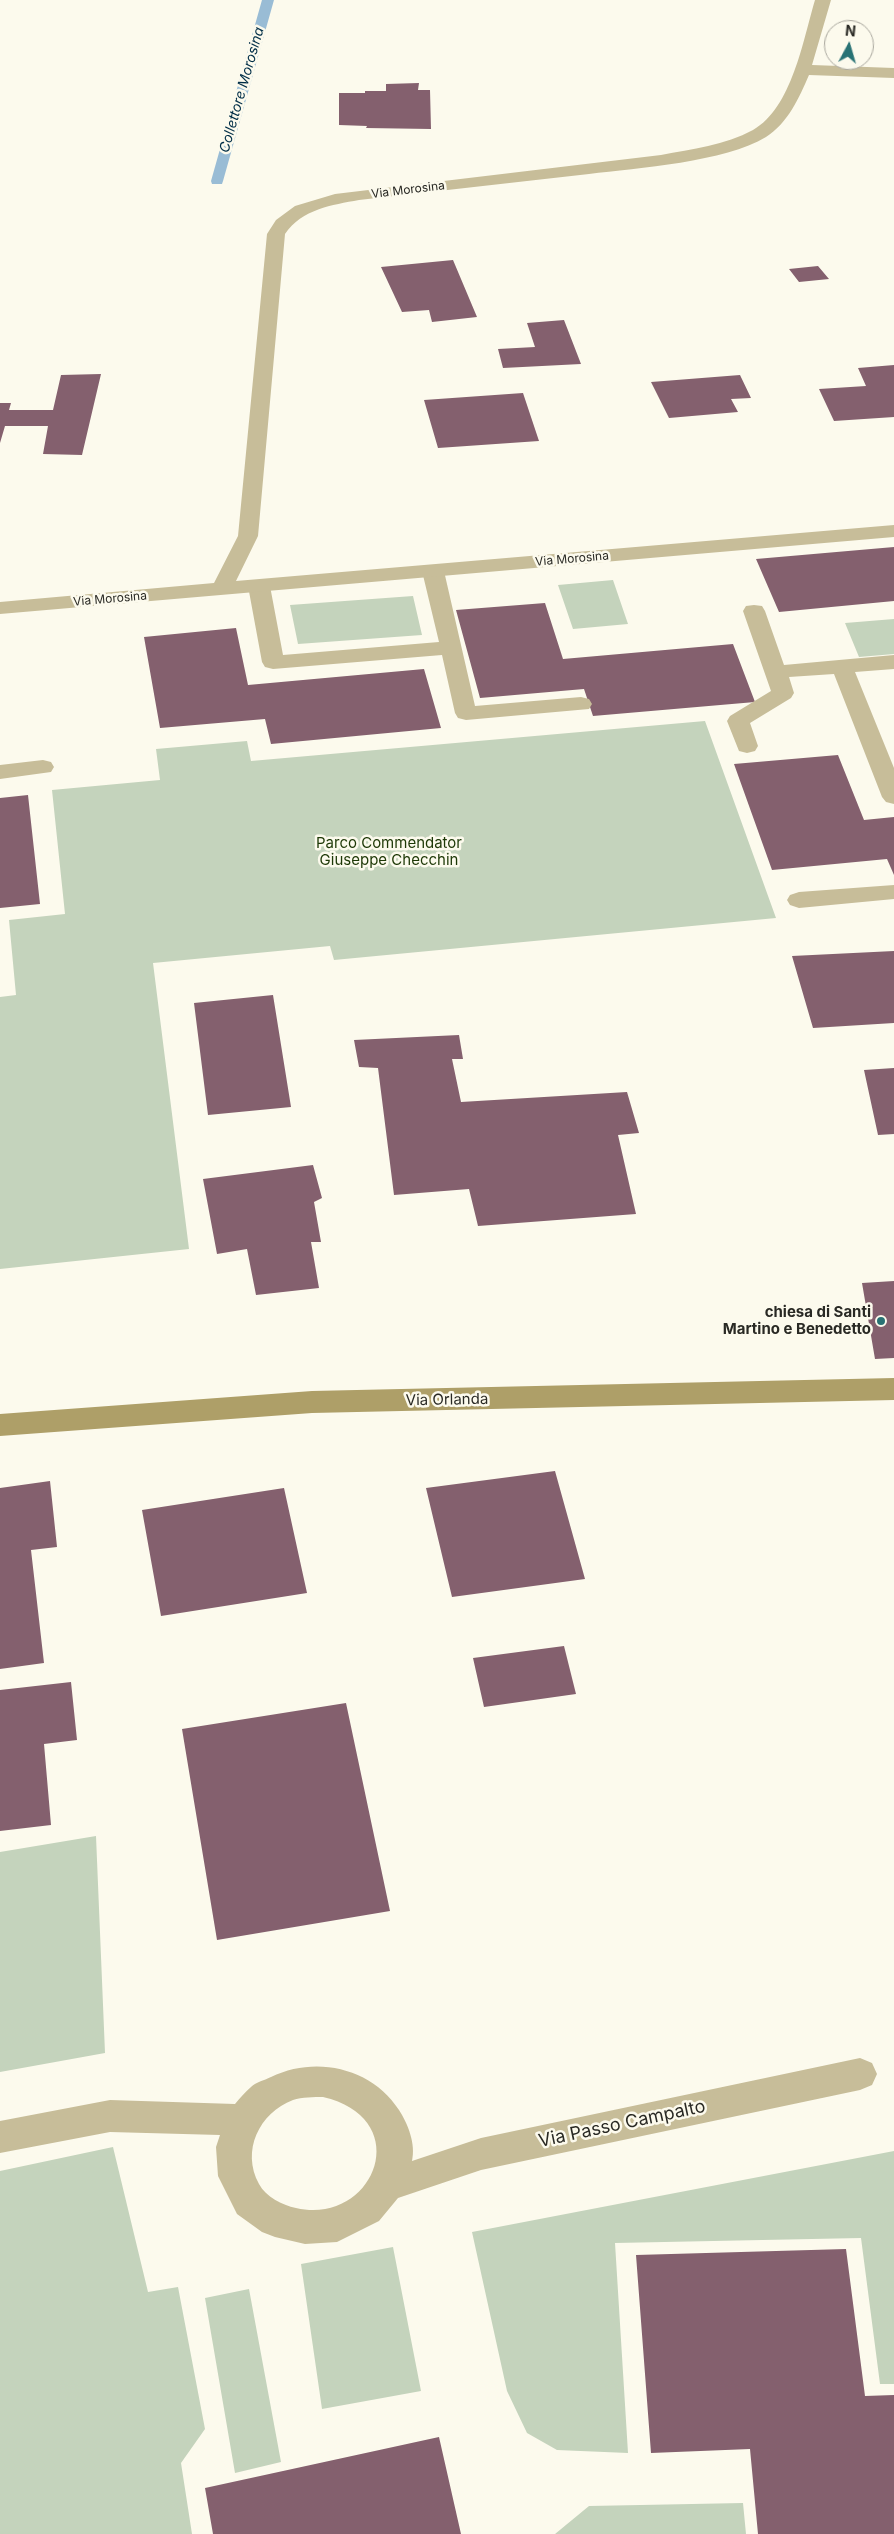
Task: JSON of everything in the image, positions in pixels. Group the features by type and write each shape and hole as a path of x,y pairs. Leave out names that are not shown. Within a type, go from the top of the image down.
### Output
{"main road":[{"name":"Via Orlanda","path":"0,1425 312,1402 894,1389"}],"street":[{"name":"Via Morosina","path":"221,589 235,566 248,536 276,234 281,223 293,213 311,206 359,195 661,160 708,151 739,142 762,132 788,105 823,0"},
{"path":"801,70 894,73"},
{"name":"Via Morosina","path":"0,608 894,531"},
{"path":"433,571 466,713 581,704"},
{"path":"259,586 273,662 451,648"},
{"path":"747,746 738,721 783,693 754,611"},
{"path":"775,672 894,662"},
{"path":"842,666 885,748 894,797"},
{"path":"0,772 44,768"},
{"path":"800,900 894,892"},
{"name":"Via Passo Campalto","path":"386,2186 481,2154 860,2074"},
{"path":"323,2080 352,2088 377,2106 392,2130 395,2158 386,2186 366,2209 337,2225 305,2228 275,2220 250,2202 236,2176 234,2147 243,2120 264,2098 291,2084 323,2080"},
{"path":"0,2137 110,2116 243,2120"}],"green space":[{"path":"613,580 628,624 573,629 558,585"},
{"path":"413,596 422,635 298,644 290,605"},
{"path":"894,619 894,654 859,657 845,623"},
{"name":"Parco Commendator Giuseppe Checchin","path":"705,721 776,918 334,960 330,946 153,963 189,1249 0,1269 0,997 16,995 9,920 65,914 52,790 160,780 156,749 247,741 251,761"},
{"path":"96,1836 105,2053 0,2072 0,1852"},
{"path":"113,2147 148,2292 178,2287 205,2429 181,2463 192,2534 0,2534 0,2171"},
{"path":"894,2151 894,2384 880,2384 861,2238 615,2243 628,2453 557,2450 527,2433 507,2391 472,2232"},
{"path":"393,2247 421,2391 322,2409 301,2264"},
{"path":"249,2289 281,2462 235,2473 205,2298"},
{"path":"743,2503 746,2534 555,2534 589,2506"}],"building":[{"path":"419,83 418,90 430,90 431,129 366,128 367,126 339,125 339,93 386,91 386,84"},
{"path":"453,260 477,317 432,322 429,310 402,312 381,267"},
{"path":"818,266 829,279 799,282 789,269"},
{"path":"564,320 581,364 503,368 498,349 535,347 527,323"},
{"path":"894,365 894,417 834,421 819,389 866,386 858,368"},
{"path":"101,374 82,455 43,454 48,426 5,426 0,443 0,403 11,403 9,410 53,410 61,375"},
{"path":"740,375 751,398 731,399 738,412 669,418 651,382"},
{"path":"523,393 539,441 438,448 424,400"},
{"path":"894,547 894,601 779,612 756,559"},
{"path":"545,603 563,659 733,644 755,702 593,716 584,689 480,698 456,610"},
{"path":"236,628 248,685 424,669 441,728 271,744 265,719 160,728 144,637"},
{"path":"838,755 864,820 894,817 894,875 887,859 772,870 734,764"},
{"path":"28,795 40,904 0,908 0,798"},
{"path":"894,951 894,1023 813,1028 792,956"},
{"path":"273,995 291,1107 208,1115 194,1003"},
{"path":"459,1035 463,1059 452,1059 461,1102 627,1092 639,1133 618,1135 636,1214 478,1226 469,1189 394,1195 378,1068 359,1067 354,1040"},
{"path":"894,1068 894,1134 878,1135 864,1070"},
{"path":"313,1165 322,1198 314,1202 321,1242 311,1242 319,1288 256,1295 247,1249 217,1254 203,1179"},
{"name":"chiesa di Santi Martino e Benedetto","path":"894,1281 894,1358 875,1359 862,1283"},
{"path":"555,1471 585,1579 452,1597 426,1488"},
{"path":"50,1481 57,1547 31,1550 44,1663 0,1669 0,1488"},
{"path":"284,1488 307,1593 161,1616 142,1510"},
{"path":"564,1646 576,1694 484,1707 473,1658"},
{"path":"71,1682 77,1740 44,1744 51,1825 0,1831 0,1690"},
{"path":"346,1703 390,1911 217,1940 182,1729"},
{"path":"846,2249 865,2396 894,2395 894,2534 758,2534 750,2449 651,2453 636,2255"},
{"path":"439,2437 461,2534 213,2534 205,2488"}],"waterway":[{"name":"Collettore Morosina","path":"217,181 268,0"}],"place":[{"name":"chiesa di Santi Martino e Benedetto","path":"881,1321"}]}
